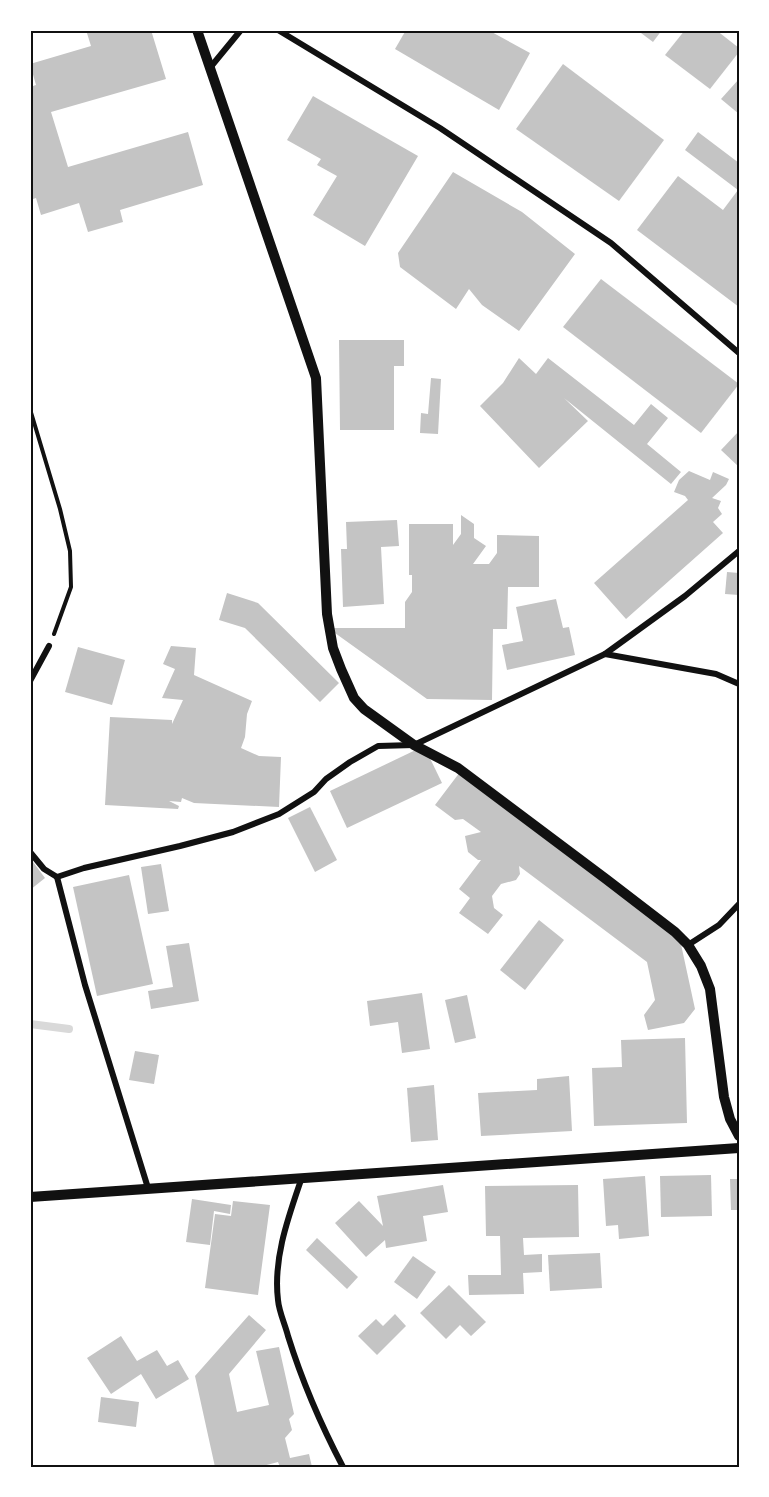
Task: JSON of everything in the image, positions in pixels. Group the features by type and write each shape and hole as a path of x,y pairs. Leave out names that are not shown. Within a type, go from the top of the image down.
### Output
{"street":[{"path":"197,30 316,378 327,614 333,648 354,698 364,709 414,746 458,768 675,932 688,945 701,966 710,989 724,1097 730,1119 739,1136"},
{"path":"209,69 241,30"},
{"path":"278,30 440,128 611,243 739,353"},
{"path":"57,877 84,868 233,832 285,811 314,792 326,779 378,746 414,746 605,654 685,596 739,551"},
{"path":"30,681 50,646"},
{"path":"605,654 716,674 739,684"},
{"path":"30,852 44,869 57,877 85,985 148,1188"},
{"path":"688,945 719,925 739,904"},
{"path":"30,1197 739,1148"},
{"path":"301,1180 284,1233 278,1270 278,1302 294,1355 342,1467"}],"path":[{"path":"30,409 70,551 70,587 50,646"}],"building":[{"path":"86,30 151,30 166,79 51,112 68,167 188,132 203,185 120,210 123,222 88,232 79,203 41,215 36,198 30,200 30,87 36,85 30,64 91,46"},
{"path":"406,30 488,30 530,53 499,110 395,49"},
{"path":"637,30 662,30 653,42"},
{"path":"685,30 716,30 739,48 739,52 710,89 665,55"},
{"path":"563,64 664,140 619,201 516,129"},
{"path":"739,79 739,114 721,99"},
{"path":"313,96 418,156 365,246 313,215 337,176 317,165 321,159 287,140"},
{"path":"698,132 739,163 739,307 637,230 678,176 723,210 738,190 685,150"},
{"path":"453,172 522,212 575,254 519,331 482,305 469,289 456,309 400,267 398,253"},
{"path":"601,279 739,384 701,433 563,327"},
{"path":"339,340 404,340 404,366 394,366 394,430 340,430"},
{"path":"519,358 536,374 548,358 634,425 651,404 668,418 647,444 681,472 671,484 564,398 588,421 539,468 480,406 503,383"},
{"path":"431,378 441,379 438,434 420,433 421,413 428,414"},
{"path":"739,431 739,467 721,450"},
{"path":"689,471 710,480 713,472 729,479 712,498 721,501 718,508 722,514 713,522 723,533 626,619 594,583 688,500 685,496 674,492 679,480"},
{"path":"461,515 474,524 474,538 486,546 473,564 489,564 497,553 497,535 539,536 539,587 508,587 507,629 493,629 492,700 427,699 328,628 405,628 405,602 412,592 412,575 409,575 409,524 453,524 453,545 461,534"},
{"path":"397,520 399,546 381,547 384,604 343,607 341,549 347,549 346,522"},
{"path":"727,572 739,573 739,595 725,594"},
{"path":"227,593 258,603 339,683 320,702 245,628 219,620"},
{"path":"556,599 563,628 569,627 575,655 507,670 502,645 523,641 516,607"},
{"path":"171,646 196,648 194,675 252,701 247,714 245,737 241,748 259,756 281,757 279,807 194,803 182,798 181,802 169,801 179,806 178,809 105,805 110,717 172,720 172,724 183,700 162,698 175,669 163,664"},
{"path":"78,647 125,660 112,705 65,692"},
{"path":"424,746 442,783 347,828 330,791"},
{"path":"460,772 679,935 695,1009 684,1023 648,1030 644,1015 655,1000 647,962 519,866 520,874 516,880 501,884 492,896 494,908 503,915 488,934 459,913 470,898 459,889 481,860 468,852 465,836 481,832 463,819 455,820 435,805"},
{"path":"310,807 337,860 315,872 288,818"},
{"path":"30,858 45,878 30,890"},
{"path":"161,864 169,911 148,914 141,867"},
{"path":"129,875 153,984 97,996 73,887"},
{"path":"539,920 564,940 525,990 500,970"},
{"path":"189,943 199,1001 151,1009 148,991 173,987 166,946"},
{"path":"422,993 430,1049 402,1053 398,1022 370,1026 367,1001"},
{"path":"467,995 476,1038 455,1043 445,1000"},
{"path":"685,1038 687,1123 594,1126 592,1068 622,1067 621,1040"},
{"path":"135,1051 159,1055 154,1084 129,1080"},
{"path":"569,1076 572,1131 481,1136 478,1093 537,1090 537,1079"},
{"path":"434,1085 438,1140 411,1142 407,1088"},
{"path":"711,1175 712,1216 661,1217 660,1176"},
{"path":"645,1176 649,1236 619,1239 618,1225 606,1226 603,1179"},
{"path":"730,1179 739,1179 739,1210 731,1210"},
{"path":"443,1185 448,1212 423,1216 427,1241 386,1248 385,1240 366,1257 335,1223 359,1201 383,1226 377,1196"},
{"path":"578,1185 579,1237 523,1238 524,1255 542,1254 542,1272 523,1273 524,1294 469,1295 468,1275 501,1275 500,1236 486,1236 485,1186"},
{"path":"192,1199 231,1205 230,1214 214,1211 210,1245 186,1242"},
{"path":"233,1201 270,1205 258,1295 205,1288 215,1214 231,1216"},
{"path":"317,1238 358,1277 347,1289 306,1250"},
{"path":"600,1253 602,1288 550,1291 548,1255"},
{"path":"413,1256 436,1272 417,1299 394,1282"},
{"path":"449,1285 486,1322 471,1336 460,1325 446,1339 420,1313"},
{"path":"395,1314 406,1326 377,1355 358,1336 376,1319 383,1326"},
{"path":"249,1315 266,1330 229,1374 237,1412 269,1405 256,1351 279,1347 294,1414 289,1419 292,1430 285,1438 290,1458 309,1454 312,1467 280,1467 278,1462 259,1467 215,1467 195,1376"},
{"path":"121,1336 137,1361 157,1350 167,1366 178,1360 189,1379 156,1399 141,1374 111,1394 87,1358"},
{"path":"101,1397 139,1402 136,1427 98,1422"}],"waterway":[{"path":"30,1024 69,1029"}]}
